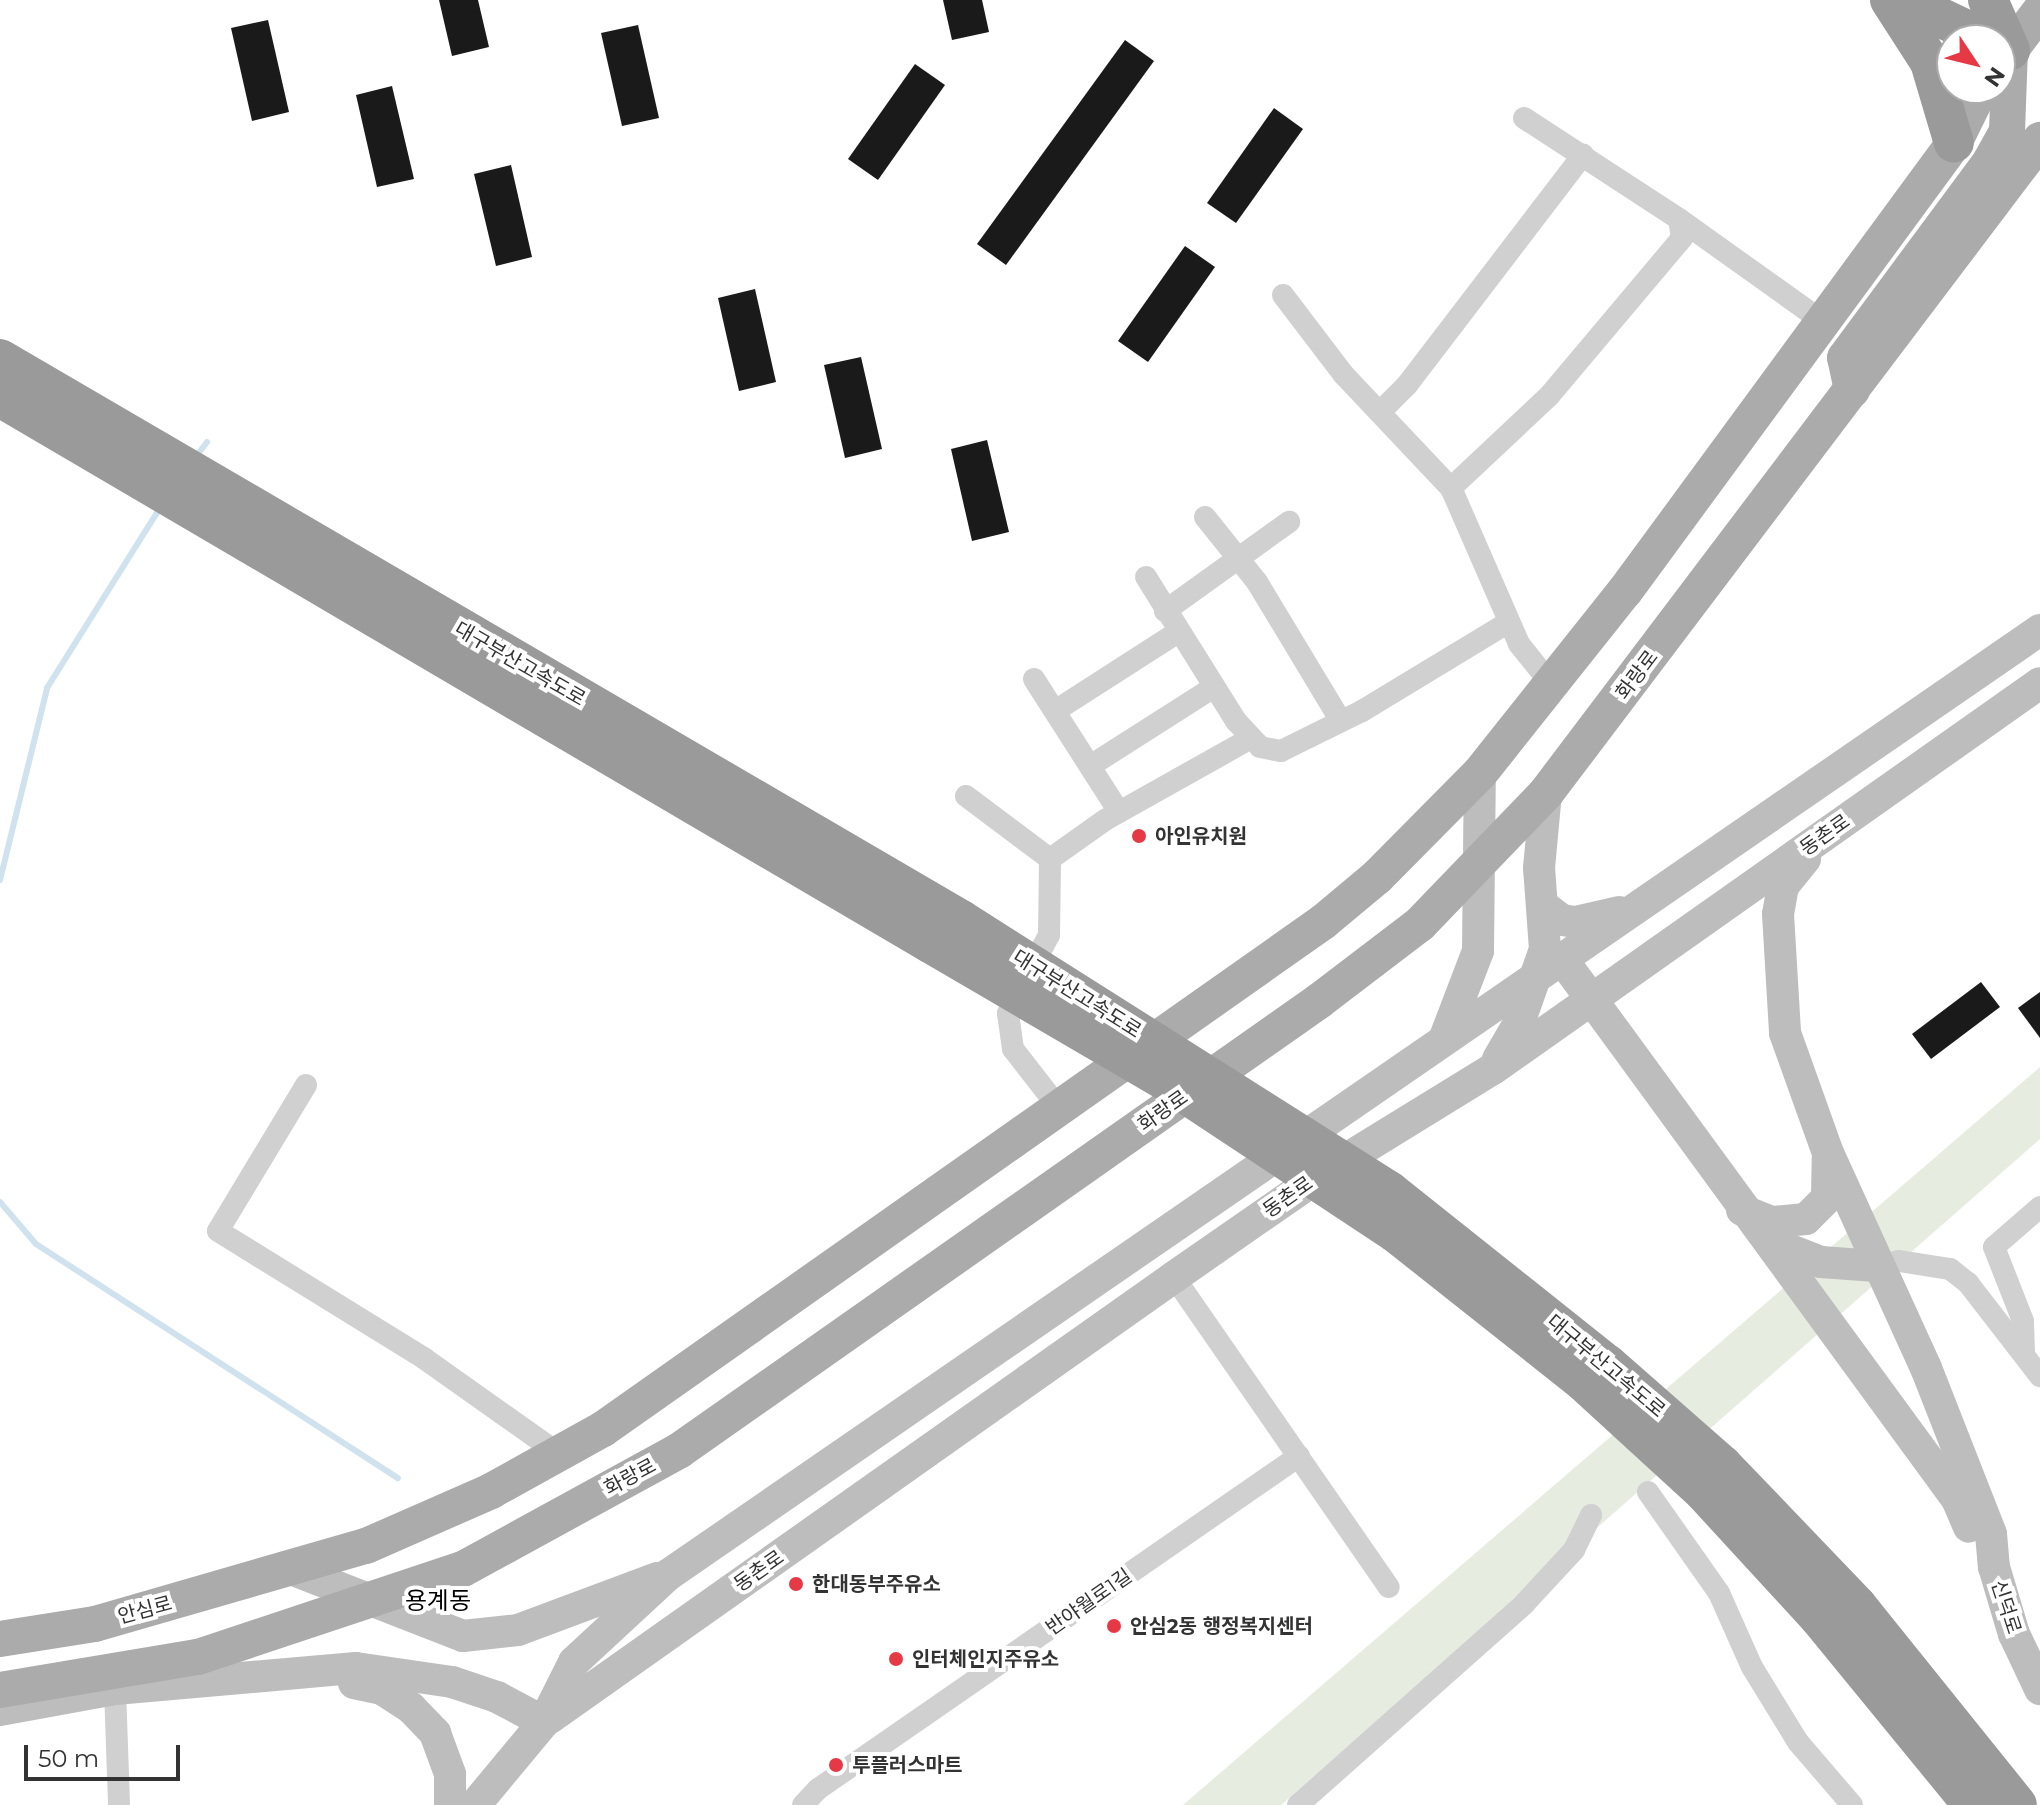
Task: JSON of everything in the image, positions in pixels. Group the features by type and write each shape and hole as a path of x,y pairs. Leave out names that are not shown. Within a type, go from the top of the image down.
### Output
{"highway":[{"path":"1890,0 1930,62 1954,143"},
{"path":"1903,0 1951,24"},
{"path":"1988,0 1997,24"},
{"name":"대구부산고속도로","path":"0,359 139,460 1389,1191 1608,1365 1722,1465 1857,1606 2017,1805"},
{"name":"대구부산고속도로","path":"0,397 139,460"},
{"name":"대구부산고속도로","path":"946,932 1395,1232 1583,1381 1704,1492 1819,1617 1973,1805"}],"main road":[{"path":"2016,42 2040,11"},
{"path":"2016,81 2025,113"},
{"path":"286,1567 366,1546 433,1520 559,1454 651,1396 1323,922 1377,877 1480,773 1551,684 1954,143 1973,104"},
{"path":"1954,143 2025,113"},
{"path":"1852,390 1845,358 1990,162 2007,131 2025,113"},
{"name":"화랑로","path":"0,1690 198,1657 463,1569 680,1450 1319,1001 1420,924 1546,793 2040,140"},
{"path":"1889,232 1909,231 1923,252"},
{"path":"475,1805 544,1722 574,1662 668,1575 2040,630"},
{"name":"동촌로","path":"544,1722 1322,1174 1493,1069 2040,683"},
{"path":"1443,1043 1478,951 1480,773"},
{"path":"1546,793 1539,844 1545,949 1550,968 1591,1000 1957,1499 1976,1543 1994,1567"},
{"path":"1828,832 1783,886 1777,957 1785,1033 1828,1153 1876,1266 1926,1368 1975,1493 1991,1534 1994,1567"},
{"path":"1542,905 1562,920 1575,922 1641,905"},
{"path":"1493,1069 1550,968"},
{"path":"1751,1221 1806,1219 1827,1198 1828,1153"},
{"path":"1751,1221 1777,1248 1846,1267 1876,1266"},
{"path":"286,1567 364,1602 463,1636 518,1630 668,1575"},
{"name":"안심로","path":"0,1639 95,1624 286,1567"},
{"name":"신덕로","path":"1994,1567 2014,1634 2040,1689"},
{"path":"0,1710 115,1689 356,1668 452,1682 497,1697 544,1722"},
{"path":"296,1672 382,1689 411,1708 435,1733 450,1774 450,1805"}],"street":[{"path":"1524,118 1679,219 1822,321"},
{"path":"1380,412 1407,385 1583,155"},
{"path":"1451,488 1549,396 1662,265 1682,238 1679,219"},
{"path":"1283,295 1344,375 1451,488 1519,644 1551,684"},
{"path":"1205,517 1239,560 1341,721"},
{"path":"1165,611 1289,522"},
{"path":"1146,577 1178,632 1251,738 1260,747 1281,751 1341,721 1509,622"},
{"path":"1055,711 1178,632"},
{"path":"1034,679 1119,812"},
{"path":"1090,766 1214,687"},
{"path":"1050,859 1119,812 1251,738"},
{"path":"966,796 1050,859"},
{"path":"1050,859 1049,935 1008,1013 1013,1049 1059,1108"},
{"path":"306,1085 218,1231 425,1359 559,1454"},
{"path":"2024,1352 2023,1321 1994,1247 2040,1207"},
{"path":"1876,1266 1899,1261 1950,1269 2024,1352 2040,1376"},
{"path":"1174,1277 1389,1587"},
{"name":"반야월로1길","path":"803,1805 818,1789 1299,1456"},
{"path":"1648,1492 1719,1593 1752,1667 1798,1742 1852,1805"},
{"path":"1298,1805 1535,1594 1574,1550 1591,1515"},
{"path":"115,1689 119,1805"}],"shaded area":[{"path":"2040,1067 2040,1139 1281,1805 1183,1805"}],"building":[{"path":"439,0 478,0 489,47 452,56"},
{"path":"943,0 982,0 989,32 952,40"},
{"path":"268,20 289,112 252,121 231,28"},
{"path":"638,25 659,118 622,126 601,33"},
{"path":"1125,40 1154,61 1006,265 977,244"},
{"path":"915,64 945,85 878,180 848,159"},
{"path":"392,86 414,179 377,187 356,95"},
{"path":"1274,108 1303,129 1236,223 1207,203"},
{"path":"511,165 532,257 496,266 474,174"},
{"path":"1185,246 1215,267 1148,362 1118,341"},
{"path":"755,289 776,382 739,391 718,298"},
{"path":"861,357 882,449 845,458 824,365"},
{"path":"987,440 1009,532 972,541 951,449"},
{"path":"1981,982 2000,1007 1931,1059 1912,1034"},
{"path":"2040,992 2040,1038 2018,1008"}],"waterway":[{"path":"195,458 207,442"},
{"path":"0,880 47,688 161,506"},
{"path":"0,1202 36,1244 398,1478"}],"place":[{"name":"아인유치원","path":"1139,836"},
{"name":"한대동부주유소","path":"796,1584"},
{"name":"안심2동 행정복지센터","path":"1114,1626"},
{"name":"인터체인지주유소","path":"896,1659"},
{"name":"투플러스마트","path":"836,1765"}],"district":[{"name":"용계동","path":"438,1601"}]}
